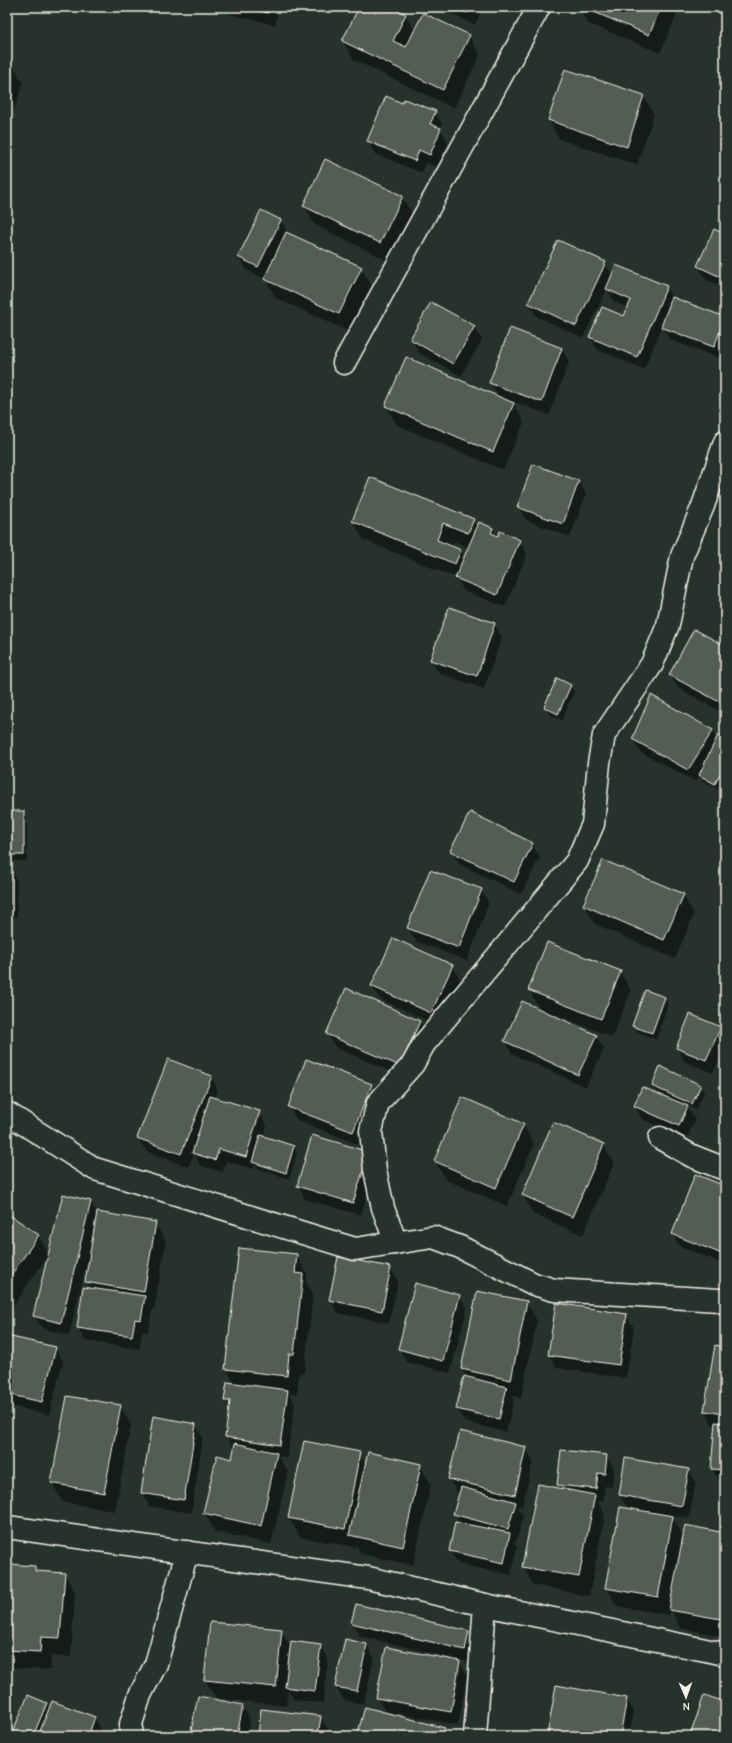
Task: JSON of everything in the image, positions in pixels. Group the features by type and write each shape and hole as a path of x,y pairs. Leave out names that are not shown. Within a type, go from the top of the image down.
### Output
{"street":[{"path":"344,363 539,7"},
{"path":"396,1243 384,1208 375,1170 371,1131 378,1103 413,1064 424,1044 577,861 593,824 599,763 604,735 652,664 668,625 682,556 704,506 725,442"},
{"path":"7,1113 95,1169 355,1249 433,1237 460,1247 534,1284 554,1290 723,1299"},
{"path":"660,1138 692,1156 725,1169"},
{"path":"7,1527 368,1578 485,1605 725,1654"},
{"path":"131,1736 131,1724 140,1695 156,1664 188,1552"},
{"path":"475,1736 485,1605"}],"building":[{"path":"244,7 269,7 268,13"},
{"path":"359,7 391,7 406,14 393,41 406,47 423,13 470,35 443,90 342,41"},
{"path":"455,7 470,7 467,13"},
{"path":"582,7 661,7 649,35"},
{"path":"7,62 12,63 7,80"},
{"path":"565,69 644,95 627,147 548,120"},
{"path":"386,96 402,103 404,99 436,111 430,124 441,128 430,155 419,150 415,161 367,141"},
{"path":"325,159 403,196 380,243 303,206"},
{"path":"261,210 281,220 258,267 238,257"},
{"path":"714,229 725,234 725,279 697,266"},
{"path":"286,232 362,267 339,314 264,279"},
{"path":"558,240 606,262 576,326 528,303"},
{"path":"616,265 667,286 637,357 589,337 602,307 624,316 631,300 606,289"},
{"path":"672,297 725,317 714,347 661,327"},
{"path":"431,302 475,326 453,364 410,339"},
{"path":"510,328 562,348 542,402 489,383"},
{"path":"406,357 514,403 493,452 385,406"},
{"path":"533,464 579,481 563,524 517,507"},
{"path":"370,477 474,519 468,533 443,523 437,540 461,550 455,564 352,521"},
{"path":"479,522 493,528 491,533 498,536 500,531 520,540 497,595 455,578"},
{"path":"449,607 495,623 477,676 430,660"},
{"path":"694,629 725,646 725,705 669,675"},
{"path":"557,678 571,685 558,714 544,707"},
{"path":"651,695 713,730 688,770 632,739"},
{"path":"718,735 725,737 725,764 715,784 699,775"},
{"path":"7,811 24,811 24,855 7,855"},
{"path":"470,812 533,843 514,882 450,851"},
{"path":"603,860 684,894 664,940 583,905"},
{"path":"7,866 10,866 10,904 7,904"},
{"path":"430,870 482,889 459,948 407,928"},
{"path":"393,938 453,965 431,1013 371,986"},
{"path":"547,942 621,971 601,1019 528,990"},
{"path":"346,988 420,1021 400,1066 326,1034"},
{"path":"645,990 665,997 652,1033 632,1026"},
{"path":"522,1001 597,1035 578,1075 504,1041"},
{"path":"690,1014 721,1027 706,1060 676,1048"},
{"path":"168,1059 212,1076 181,1154 137,1138"},
{"path":"306,1059 372,1084 353,1132 288,1107"},
{"path":"660,1066 701,1085 692,1104 652,1086"},
{"path":"642,1087 688,1106 679,1126 634,1106"},
{"path":"210,1096 260,1111 246,1157 219,1149 215,1160 192,1153"},
{"path":"462,1097 524,1124 496,1188 434,1161"},
{"path":"553,1122 604,1144 572,1217 522,1195"},
{"path":"260,1135 294,1146 286,1173 252,1162"},
{"path":"312,1135 369,1152 353,1203 297,1186"},
{"path":"695,1174 725,1186 725,1246 722,1254 672,1234"},
{"path":"63,1194 91,1201 61,1323 33,1316"},
{"path":"97,1212 156,1222 144,1292 85,1282"},
{"path":"7,1213 39,1235 7,1281"},
{"path":"239,1248 297,1254 295,1273 303,1274 294,1354 289,1354 287,1376 225,1369"},
{"path":"338,1257 391,1267 382,1311 329,1300"},
{"path":"415,1283 460,1295 443,1361 398,1349"},
{"path":"83,1287 145,1296 141,1320 135,1319 132,1336 77,1328"},
{"path":"477,1291 527,1301 511,1380 461,1369"},
{"path":"556,1303 627,1314 619,1365 548,1355"},
{"path":"7,1336 56,1347 42,1402 7,1394"},
{"path":"715,1345 725,1347 725,1414 704,1411"},
{"path":"464,1376 507,1387 499,1419 456,1409"},
{"path":"227,1382 288,1390 280,1445 225,1437 230,1401 224,1401"},
{"path":"67,1396 121,1405 104,1493 51,1483"},
{"path":"153,1416 196,1424 184,1500 141,1493"},
{"path":"715,1422 725,1423 725,1470 711,1469"},
{"path":"460,1431 526,1447 515,1495 448,1479"},
{"path":"304,1441 360,1452 345,1529 288,1518"},
{"path":"235,1443 277,1453 261,1526 203,1513 217,1455 232,1459"},
{"path":"561,1450 607,1455 605,1474 598,1473 596,1489 557,1485"},
{"path":"368,1452 421,1464 403,1547 349,1535"},
{"path":"625,1458 689,1469 682,1506 619,1495"},
{"path":"538,1484 595,1495 579,1577 522,1567"},
{"path":"461,1487 516,1502 508,1529 453,1514"},
{"path":"620,1507 673,1516 658,1597 605,1588"},
{"path":"455,1522 510,1533 504,1563 449,1551"},
{"path":"685,1525 725,1533 725,1596 721,1619 669,1610"},
{"path":"7,1564 35,1566 35,1571 65,1573 60,1638 41,1637 40,1652 7,1650"},
{"path":"356,1604 469,1631 465,1650 351,1623"},
{"path":"210,1622 282,1629 276,1687 204,1680"},
{"path":"345,1639 367,1644 357,1691 335,1687"},
{"path":"291,1641 321,1645 315,1691 285,1687"},
{"path":"386,1647 460,1661 451,1712 376,1698"},
{"path":"556,1685 627,1698 620,1736 547,1736"},
{"path":"28,1695 47,1703 33,1736 11,1736"},
{"path":"704,1695 725,1702 725,1736 690,1736"},
{"path":"198,1696 243,1705 237,1736 190,1736"},
{"path":"52,1701 95,1717 88,1736 38,1736"},
{"path":"365,1707 445,1728 443,1736 357,1736"},
{"path":"261,1709 321,1716 318,1736 258,1736"}]}
